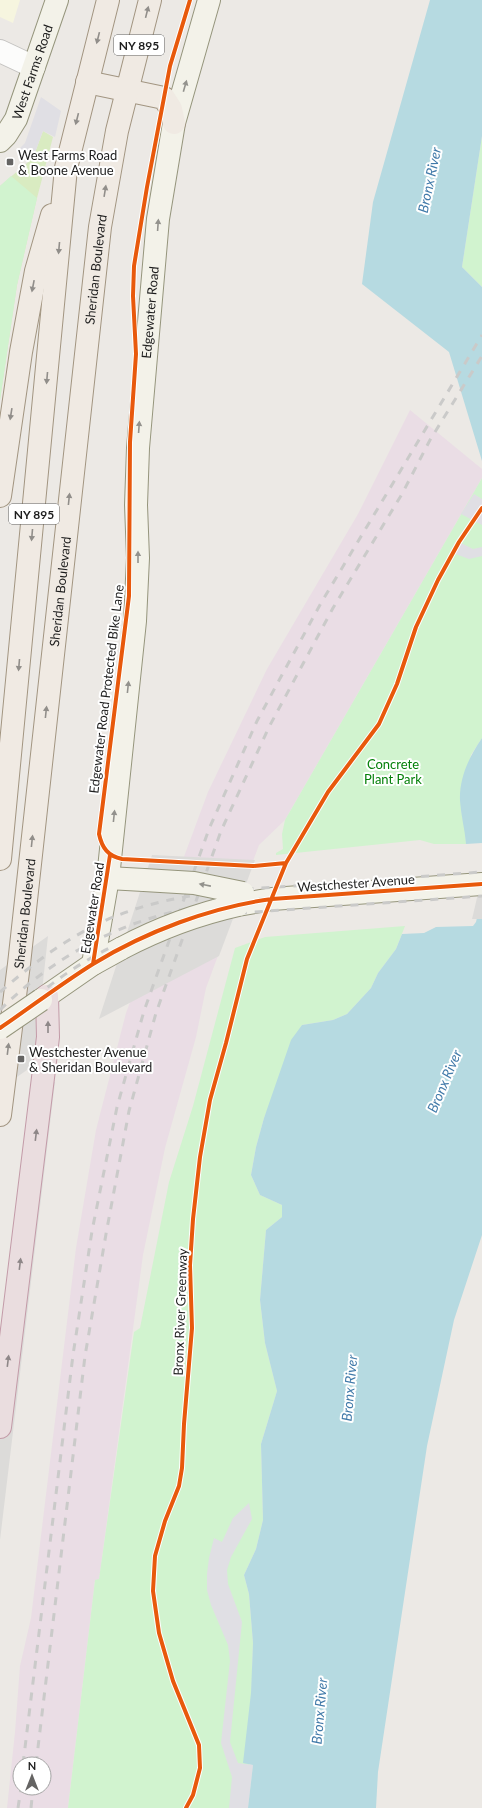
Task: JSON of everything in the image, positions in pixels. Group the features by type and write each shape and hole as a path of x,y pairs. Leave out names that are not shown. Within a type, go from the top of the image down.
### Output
{"highway":[{"path":"0,1428 48,1037 44,998"}],"main road":[{"name":"NY 895","path":"0,859 66,168 108,0"},
{"name":"Sheridan Boulevard","path":"0,1115 24,920 94,273 108,178 127,90 150,0"},
{"path":"87,82 164,98 171,109 174,123"},
{"path":"0,496 21,352 36,271 66,168"}],"street":[{"name":"West Farms Road","path":"0,141 6,135 16,119 57,0"},
{"name":"Edgewater Road","path":"93,964 108,878 137,602 138,558 136,505 138,448 158,219 174,123 209,0"},
{"path":"0,51 34,67"},
{"name":"Westchester Avenue","path":"108,878 194,883 240,899 272,899 481,884"},
{"path":"0,1028 93,964 122,948 240,899"}],"shaded area":[{"path":"0,0 20,0 13,23 0,17"},
{"path":"41,97 61,111 55,137 43,131 33,158 19,149 25,143"},
{"path":"410,410 482,469 482,478 285,820 259,845 206,988 196,1037 165,1148 143,1255 99,1580 95,1580 68,1808 7,1808 12,1760 12,1796 52,1796 52,1756 12,1756 20,1666 31,1618 76,1248 96,1130 126,1013 208,792 267,669 358,514"},
{"path":"474,494 482,499 482,525 461,514"},
{"path":"459,542 473,549 482,547 482,556 469,559 453,553"},
{"path":"249,1503 252,1519 231,1557 227,1570 228,1584 242,1622 230,1742 238,1763 253,1765 248,1808 229,1808 232,1777 221,1743 230,1661 228,1645 211,1605 207,1590 207,1574 214,1538 222,1542 233,1518"}],"green space":[{"path":"43,131 53,137 17,285 0,400 0,186 33,158"},
{"path":"482,136 482,287 462,267"},
{"path":"11,176 37,198 17,285 0,400 0,186"},
{"name":"Concrete Plant Park","path":"482,478 482,738 471,755 461,810 466,844 434,844 420,840 276,855 276,853 283,849 282,834 285,820"},
{"path":"405,926 396,949 378,973 371,988 347,1014 333,1020 302,1025 264,1118 256,1147 251,1175 260,1195 282,1205 282,1217 266,1230 260,1300 265,1343 277,1391 261,1444 263,1520 256,1549 244,1575 249,1594 253,1643 248,1808 68,1808 95,1580 99,1579 134,1332 140,1328 169,1182 193,1106 235,948 265,937"}],"water":[{"name":"Bronx River","path":"430,0 482,0 482,136 462,267 482,287 482,461 449,352 362,284 373,202"},
{"path":"482,738 482,843 466,844 460,801 461,784 469,760"},
{"name":"Bronx River","path":"482,897 482,1235 454,1320 427,1446 378,1772 376,1808 248,1808 253,1765 243,1763 251,1693 253,1643 249,1594 244,1575 256,1549 263,1520 261,1444 277,1391 265,1343 260,1300 266,1230 282,1217 282,1205 260,1195 251,1175 256,1147 264,1118 291,1040 302,1025 333,1020 347,1014 371,988 378,973 396,949 402,934 424,933 436,927 473,926 476,922"}],"pier":[{"path":"152,855 255,860 219,956 99,1019"},
{"path":"482,876 482,919 472,919 473,915"},
{"path":"48,936 34,1065 0,1089 0,970"},
{"path":"33,1079 55,1082 0,1540 0,1348"}],"railway":[{"path":"24,1756 73,1355 92,1231 117,1107 144,1011 209,829 257,721 321,603 482,335"},
{"path":"37,1756 85,1356 129,1111 156,1013 221,831 269,727 333,608 402,494 430,440 482,356"},
{"path":"0,992 36,963 74,937 102,922 152,904 204,894 257,888 482,872"},
{"path":"0,1010 37,978 78,950 122,928 169,913 206,905 243,901 482,884"},
{"path":"0,1030 47,987 82,963 119,943 164,927 240,913 482,896"},
{"path":"18,1808 20,1796"},
{"path":"31,1808 32,1796"}],"cycle path":[{"name":"Edgewater Road Protected Bike Lane","path":"190,0 170,66 147,187 134,266 133,296 136,354 130,442 129,596 99,834 106,851 113,856 122,859 253,866 286,863"},
{"name":"Bronx River Greenway","path":"186,1808 193,1795 200,1768 199,1745 173,1681 159,1633 153,1591 155,1556 165,1521 179,1486 182,1468 192,1328 190,1265 193,1219 200,1157 210,1100 247,959 286,863 328,792 379,724 397,684 416,627 438,580 459,542 482,508"},
{"path":"93,964 110,855"},
{"path":"0,1028 69,979 113,952 156,931 202,915 226,908 272,899 482,884"}],"place":[{"name":"West Farms Road & Boone Avenue","path":"10,162"},
{"name":"Westchester Avenue & Sheridan Boulevard","path":"21,1059"}]}
